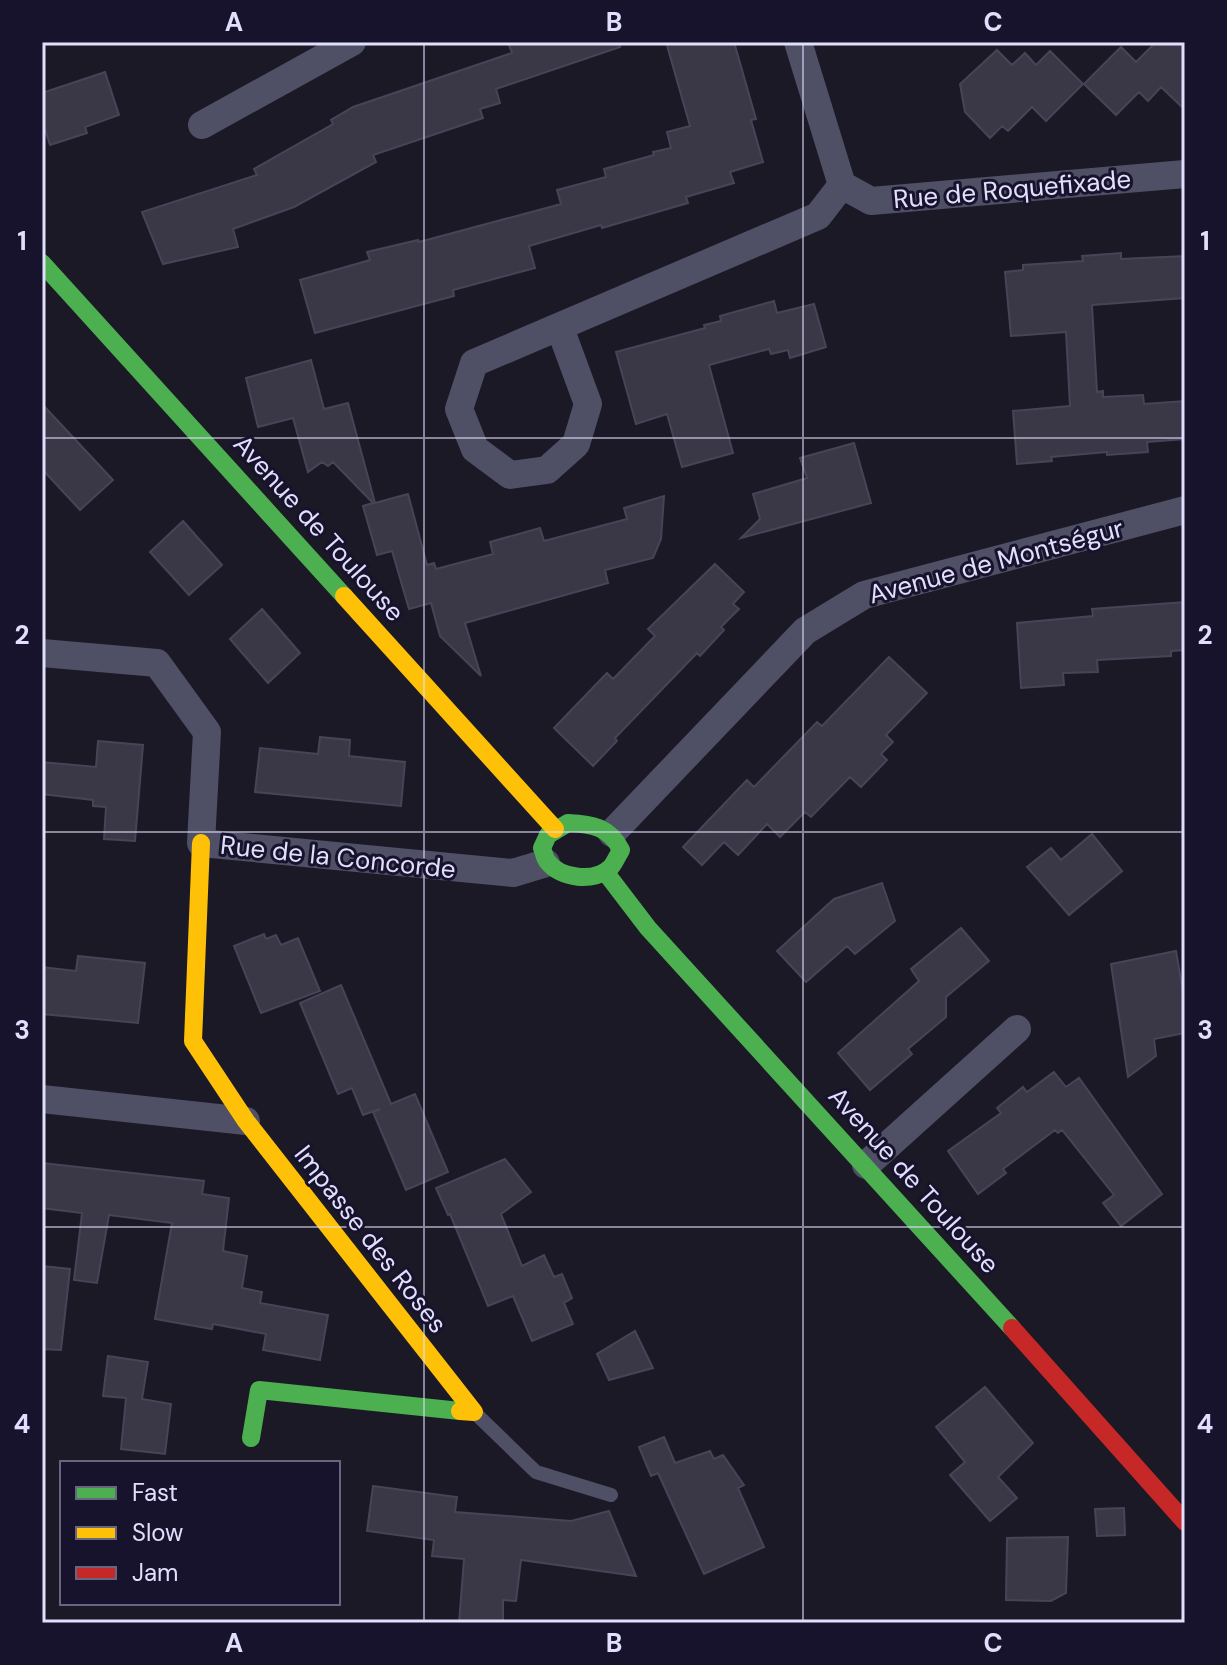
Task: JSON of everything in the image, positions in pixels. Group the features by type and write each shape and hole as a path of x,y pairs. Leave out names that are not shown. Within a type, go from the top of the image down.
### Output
{"street":[{"path":"202,125 352,42"},
{"path":"560,328 588,404 576,444 547,470 510,475 475,449 459,409 474,363 818,216 842,185 798,42"},
{"name":"Rue de Roquefixade","path":"842,185 871,201 1185,174"},
{"name":"Avenue de Toulouse","path":"42,263 555,829"},
{"name":"Avenue de Montségur","path":"612,833 805,631 823,618 864,595 1185,510"},
{"name":"Rue de la Concorde","path":"42,653 157,663 207,732 201,843 513,873 546,863"},
{"path":"568,823 593,824 612,833 621,850 612,869 606,873 597,876 568,875 555,871 546,863 542,849 550,833 568,823"},
{"name":"Impasse des Roses","path":"201,843 193,1041 246,1121 474,1412"},
{"name":"Avenue de Toulouse","path":"606,873 648,928 866,1165 1185,1522"},
{"path":"866,1165 1017,1029"},
{"path":"42,1099 246,1121"},
{"path":"251,1438 259,1390 474,1412"}],"lane":[{"path":"474,1412 536,1472 611,1495"}],"building":[{"path":"508,42 620,42 620,47 496,89 500,103 480,109 483,118 373,155 376,162 294,207 233,229 238,247 163,264 142,212 257,175 254,169 333,124 331,120 353,107 512,53"},
{"path":"666,42 734,42 756,119 751,120 763,162 730,172 734,183 686,197 688,203 529,246 535,268 453,290 454,296 315,333 300,280 370,260 367,252 419,242 561,204 557,190 606,177 604,169 671,148 667,132 690,126"},
{"path":"1156,42 1185,42 1185,110 1161,87 1148,101 1139,92 1116,115 1084,84 1121,47 1136,62"},
{"path":"997,50 1012,65 1025,53 1036,65 1050,51 1083,84 1046,121 1032,107 1008,131 1002,126 990,138 965,112 960,84"},
{"path":"105,72 119,115 85,127 87,133 50,145 42,120 42,93"},
{"path":"1121,253 1121,259 1185,256 1185,298 1092,305 1097,392 1103,391 1103,397 1143,395 1144,404 1185,401 1185,439 1147,442 1148,452 1051,457 1052,461 1017,464 1013,411 1070,406 1066,332 1011,336 1005,272 1023,270 1023,265 1083,261 1082,256"},
{"path":"774,301 777,313 814,304 826,347 790,358 788,350 771,354 769,349 709,365 733,453 682,467 667,414 636,424 616,352 705,328 704,325 721,321 720,316"},
{"path":"311,360 324,409 348,403 375,503 408,494 427,565 434,563 436,569 493,554 490,542 540,528 544,541 627,519 624,508 664,496 661,539 653,558 605,570 608,583 465,623 481,676 440,636 431,603 409,609 392,551 377,555 363,506 373,503 333,462 328,466 322,462 308,472 293,418 258,427 246,378"},
{"path":"42,404 113,480 80,510 42,469"},
{"path":"854,443 871,503 741,538 760,519 753,494 807,478 800,458"},
{"path":"183,521 222,565 189,595 150,552"},
{"path":"715,564 744,592 733,604 739,609 700,656 697,653 615,738 617,741 593,766 554,728 607,673 613,679 655,636 648,629"},
{"path":"1185,602 1185,650 1171,651 1171,656 1097,660 1098,672 1063,673 1064,685 1021,688 1017,623 1093,616 1092,609"},
{"path":"262,609 300,653 268,683 230,639"},
{"path":"889,657 927,693 886,735 893,742 881,754 887,760 861,787 850,777 811,817 805,812 780,837 767,824 738,855 724,842 702,865 683,847 747,780 754,787 817,722 822,726"},
{"path":"320,737 350,740 349,756 405,762 401,806 255,792 260,748 318,754"},
{"path":"98,741 143,745 135,841 104,839 106,807 93,806 93,800 42,794 42,762 96,767"},
{"path":"1092,834 1122,871 1069,915 1027,867 1051,848 1061,860"},
{"path":"882,883 895,921 855,954 847,946 806,982 777,951 834,899"},
{"path":"961,928 989,961 946,997 946,1017 908,1049 912,1054 870,1090 838,1053 919,981 911,969"},
{"path":"264,934 266,939 276,935 281,945 298,938 320,991 261,1013 234,946"},
{"path":"1176,951 1185,1003 1185,1033 1154,1039 1156,1056 1128,1077 1111,964"},
{"path":"78,956 145,963 138,1023 42,1014 42,967 76,971"},
{"path":"341,985 391,1104 415,1094 448,1172 406,1190 373,1112 380,1109 363,1115 352,1088 338,1094 300,1003"},
{"path":"1054,1072 1066,1087 1079,1078 1162,1194 1121,1226 1103,1203 1114,1195 1062,1130 1058,1133 1055,1130 1003,1169 1006,1173 978,1194 948,1151 1001,1113 997,1108 1023,1087 1027,1092"},
{"path":"505,1159 531,1192 501,1214 522,1266 544,1255 554,1277 562,1274 572,1298 564,1303 573,1324 532,1341 513,1296 488,1306 436,1188"},
{"path":"42,1163 204,1181 202,1194 229,1198 223,1251 247,1256 242,1288 262,1292 260,1303 328,1315 320,1360 263,1350 266,1334 213,1324 212,1329 155,1319 172,1223 109,1215 97,1283 74,1280 82,1213 42,1208"},
{"path":"42,1266 70,1269 61,1350 42,1349"},
{"path":"635,1331 653,1368 609,1380 597,1354"},
{"path":"108,1356 148,1362 142,1399 171,1404 165,1454 121,1449 126,1398 103,1396"},
{"path":"985,1387 1033,1443 998,1477 1017,1498 990,1521 950,1475 965,1462 936,1427"},
{"path":"664,1437 675,1463 710,1451 714,1459 723,1455 744,1485 738,1488 764,1547 704,1574 658,1473 651,1476 639,1447"},
{"path":"373,1486 457,1497 455,1512 571,1521 609,1511 636,1576 521,1560 516,1601 503,1600 503,1623 459,1623 464,1559 432,1556 434,1540 367,1531"},
{"path":"1124,1508 1125,1535 1097,1536 1095,1509"},
{"path":"1068,1537 1066,1593 1051,1601 1006,1600 1007,1538"}],"traffic: fast":[{"path":"42,263 344,596"},
{"path":"568,823 592,826 606,832 617,842 621,850 611,867 587,877 569,875 553,867 542,848 548,835 568,823"},
{"path":"606,873 648,928 1012,1328"},
{"path":"251,1438 259,1390 460,1411"}],"traffic: slow":[{"path":"344,596 555,829"},
{"path":"201,843 193,1041 246,1121 474,1412 460,1411"}],"traffic: jam":[{"path":"1012,1328 1185,1522"}]}
